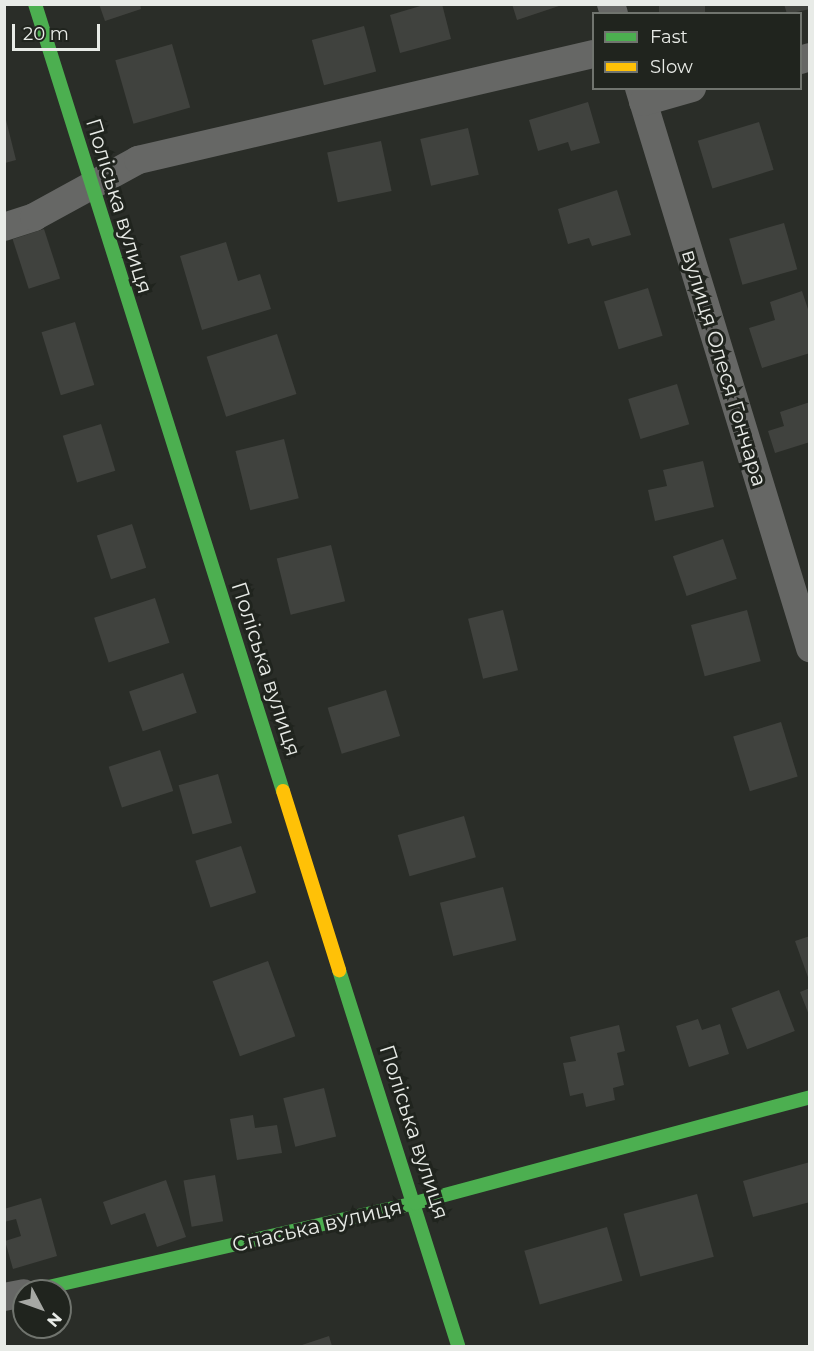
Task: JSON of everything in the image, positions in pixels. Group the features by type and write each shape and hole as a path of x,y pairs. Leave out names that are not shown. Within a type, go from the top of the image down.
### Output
{"main road":[{"name":"Поліська вулиця","path":"35,4 90,186 415,1203 458,1347"},
{"name":"Спаська вулиця","path":"72,1282 415,1203 810,1097"}],"street":[{"path":"4,227 34,217 138,160 592,54"},
{"path":"641,95 677,90"},
{"name":"вулиця Олеся Гончара","path":"641,95 810,648"}],"building":[{"path":"99,4 140,4 141,9 105,21"},
{"path":"427,4 442,4 451,39 400,53 390,15"},
{"path":"512,4 562,4 562,5 517,20"},
{"path":"659,4 705,4 705,12 659,12"},
{"path":"784,4 810,4 810,9 786,12"},
{"path":"364,26 376,71 324,85 312,40"},
{"path":"172,44 190,107 133,124 115,60"},
{"path":"588,102 600,143 571,151 568,142 538,151 529,120"},
{"path":"5,116 16,160 5,163"},
{"path":"759,122 774,170 712,189 698,141"},
{"path":"468,128 479,175 431,186 420,139"},
{"path":"381,141 392,191 338,202 327,152"},
{"path":"617,190 631,235 592,246 589,238 568,244 558,209"},
{"path":"784,223 797,269 742,285 729,239"},
{"path":"44,229 60,278 29,289 13,239"},
{"path":"226,242 238,281 260,274 271,309 202,330 180,256"},
{"path":"648,288 663,336 619,349 604,301"},
{"path":"802,291 810,315 810,353 762,368 749,328 775,320 770,302"},
{"path":"75,322 94,385 61,395 42,332"},
{"path":"277,334 296,394 226,417 207,357"},
{"path":"677,384 689,424 641,439 628,399"},
{"path":"810,402 810,442 775,453 768,431 784,426 780,412"},
{"path":"101,424 115,471 77,483 63,436"},
{"path":"284,439 299,498 250,510 235,451"},
{"path":"703,461 714,507 655,521 648,490 667,486 663,470"},
{"path":"132,524 146,568 111,579 97,535"},
{"path":"723,539 737,579 687,596 673,556"},
{"path":"331,545 345,601 291,615 277,559"},
{"path":"155,598 170,643 109,662 94,618"},
{"path":"503,610 518,670 483,679 468,619"},
{"path":"747,610 761,661 705,676 691,625"},
{"path":"183,673 197,713 143,731 129,692"},
{"path":"386,690 400,736 342,754 328,708"},
{"path":"781,722 798,777 750,791 733,737"},
{"path":"160,750 173,791 122,808 109,767"},
{"path":"218,774 232,823 193,834 179,785"},
{"path":"464,816 476,857 410,876 398,835"},
{"path":"241,846 256,893 210,907 195,861"},
{"path":"503,887 516,940 453,956 440,903"},
{"path":"810,936 810,980 809,980 795,941"},
{"path":"268,961 295,1036 240,1056 213,981"},
{"path":"810,988 810,1015 809,1015 800,992"},
{"path":"779,990 795,1031 747,1049 731,1008"},
{"path":"698,1019 702,1030 720,1024 729,1054 689,1067 676,1026"},
{"path":"619,1025 625,1051 617,1053 624,1085 613,1088 615,1100 586,1107 583,1093 570,1096 563,1063 576,1061 570,1037"},
{"path":"324,1088 336,1137 295,1147 283,1098"},
{"path":"253,1115 255,1128 277,1125 282,1153 237,1160 230,1119"},
{"path":"810,1162 810,1202 753,1217 743,1181"},
{"path":"215,1175 223,1221 192,1227 183,1181"},
{"path":"166,1180 186,1237 157,1247 145,1213 111,1225 103,1202"},
{"path":"697,1194 714,1257 640,1276 624,1214"},
{"path":"41,1198 57,1256 13,1269 5,1241 21,1236 16,1219 4,1222 4,1209"},
{"path":"607,1227 622,1281 540,1305 524,1251"},
{"path":"329,1336 332,1346 299,1346"}],"traffic: fast":[{"path":"35,4 283,791"},
{"path":"339,970 458,1346"},
{"path":"72,1282 415,1203 810,1097"}],"traffic: slow":[{"path":"283,791 339,970"}]}
